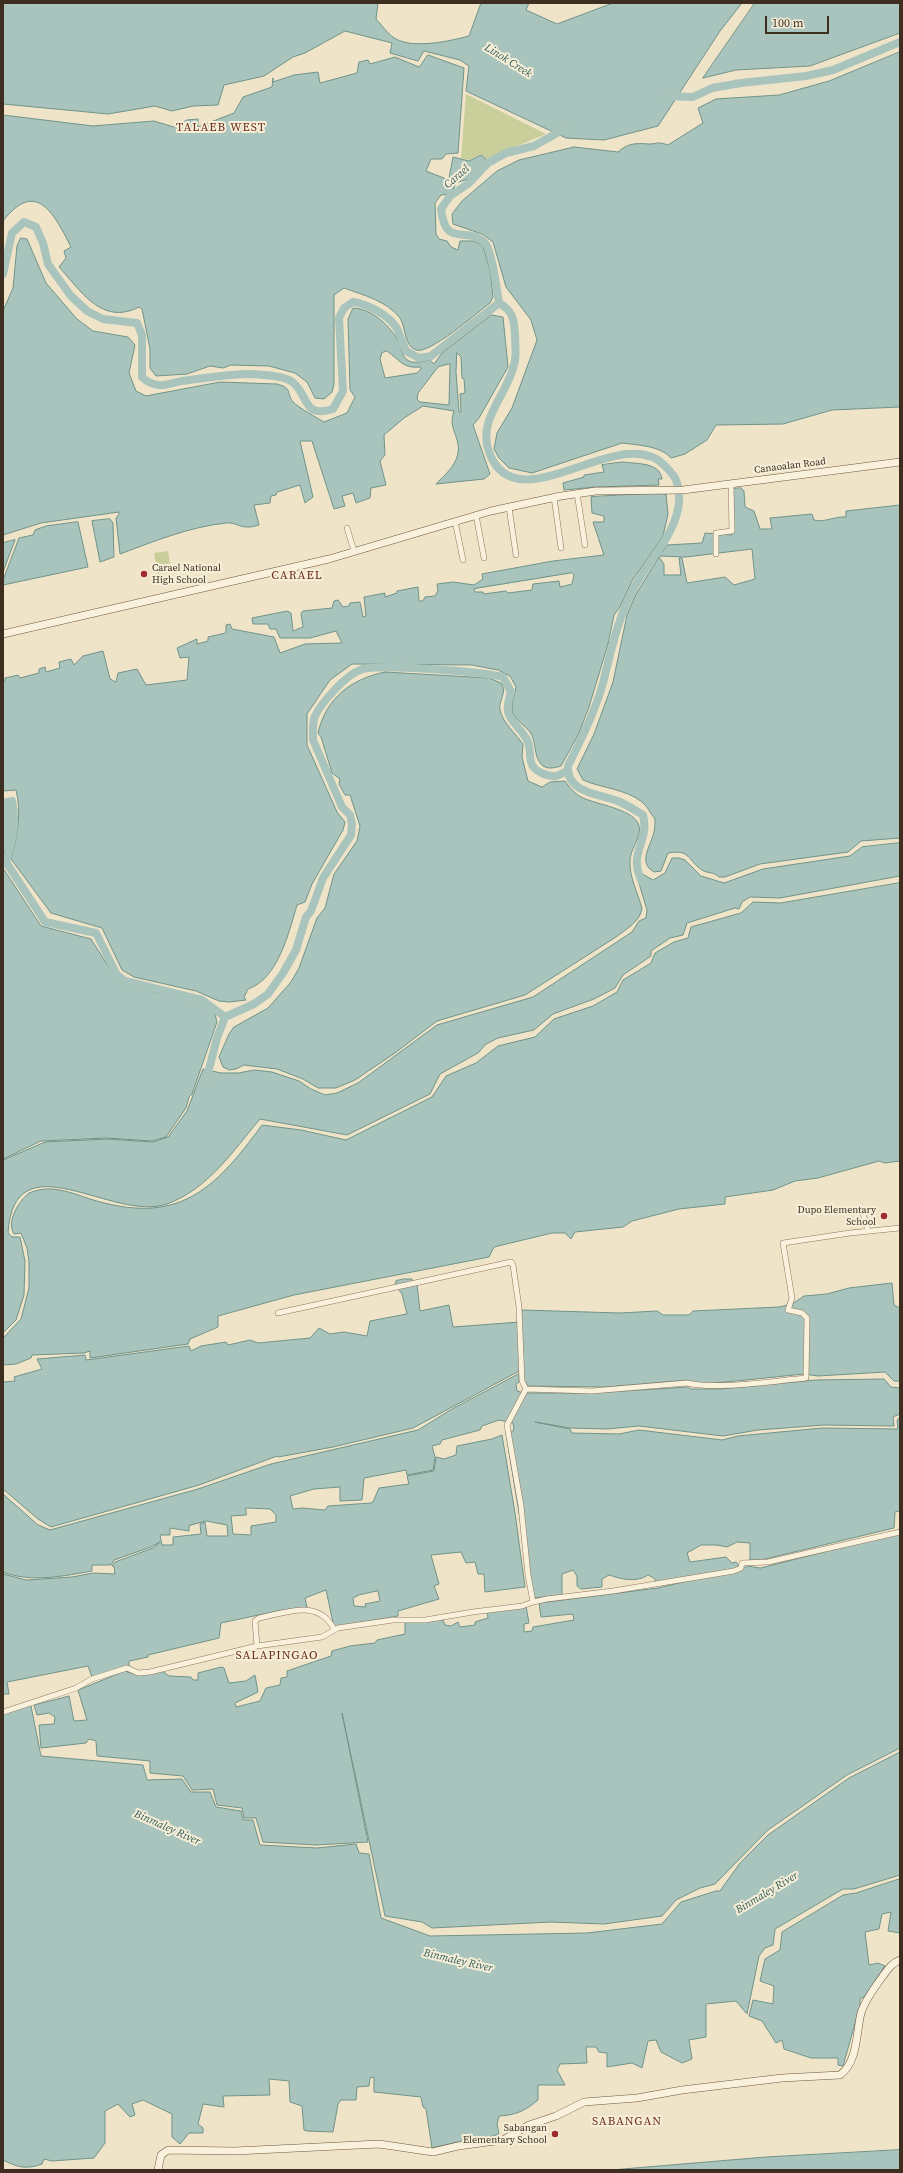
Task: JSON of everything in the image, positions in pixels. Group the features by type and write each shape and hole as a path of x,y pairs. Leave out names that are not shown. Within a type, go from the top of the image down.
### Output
{"street":[{"name":"Canaoalan Road","path":"3,634 312,563 476,515 554,497 577,493 683,490 900,462"},
{"path":"716,554 716,533 732,531 731,484"},
{"path":"577,493 585,545"},
{"path":"554,497 561,548"},
{"path":"508,507 516,555"},
{"path":"476,515 484,558"},
{"path":"455,521 463,560"},
{"path":"347,528 354,551"},
{"path":"862,1210 868,1231"},
{"path":"525,1391 592,1390 685,1383 717,1385 806,1378 807,1318 802,1313 788,1310 792,1300 791,1285 783,1244 868,1231 900,1228"},
{"path":"278,1313 511,1262 513,1265 519,1307 522,1381 525,1391 507,1423 521,1506 528,1575 533,1602"},
{"path":"3,1712 76,1688 92,1679 127,1668 140,1673 157,1671 257,1646 322,1637 334,1629 393,1620 424,1620 522,1606 547,1599 635,1588 734,1571 741,1568 743,1563 768,1562 900,1532"},
{"path":"257,1646 255,1621 259,1618 315,1610 330,1621 334,1629"},
{"path":"158,2170 161,2155 168,2150 235,2151 379,2144 433,2152 458,2146 503,2140 529,2126 556,2116 584,2102 637,2098 696,2088 782,2078 840,2075 847,2070 851,2063 862,2011 877,1984 892,1964 900,1960"}],"green space":[{"path":"466,94 546,134 486,159 481,154 469,160 461,158"},
{"path":"168,551 171,572 157,574 154,553"}],"water":[{"name":"Linok Creek","path":"3,3 378,3 376,19 390,35 404,42 422,44 442,42 469,36 481,3 529,3 526,10 557,24 613,3 742,3 720,31 658,126 604,140 566,138 466,91 469,66 460,60 424,51 418,61 390,53 392,43 345,31 305,53 293,57 264,76 224,85 218,105 193,106 172,111 155,106 108,114 3,104"},
{"path":"755,3 900,3 900,33 810,66 736,70 703,78"},
{"path":"900,52 900,407 832,410 783,424 716,425 707,440 685,454 671,458 661,451 642,445 622,443 532,473 509,468 499,458 494,449 497,433 512,408 537,340 531,320 506,287 493,242 482,234 453,224 452,214 462,201 497,171 519,160 574,147 618,152 629,145 636,144 660,143 668,145 703,123 698,108 716,99 779,95 829,81"},
{"path":"428,55 464,68 458,153 446,154 442,159 431,159 426,171 454,182 449,178 453,157 469,161 481,155 487,160 468,179 456,183 451,194 441,195 435,203 436,234 439,239 447,241 451,247 458,250 460,241 474,241 483,246 490,270 493,297 490,303 442,340 422,350 416,350 409,345 402,322 395,312 374,299 344,288 334,295 334,384 332,392 324,399 315,398 307,382 295,373 269,366 231,365 223,368 210,366 187,374 156,376 150,368 150,349 142,309 139,307 126,312 114,312 103,309 84,295 59,267 66,258 64,251 71,247 58,224 44,206 35,202 26,202 15,208 3,221 3,115 93,126 154,121 174,127 187,120 198,119 198,127 234,113 243,97 272,87 273,78 273,82 294,75 318,72 320,83 357,73 359,62 368,60 370,64 395,57 419,67"},
{"path":"21,238 27,239 46,283 77,319 93,331 128,337 135,345 129,373 136,391 146,396 220,382 277,384 287,389 293,402 303,410 324,422 347,413 355,397 350,390 348,319 353,308 367,311 386,324 399,342 403,355 406,359 414,362 430,360 434,364 442,353 491,315 503,317 508,367 479,418 473,425 490,474 484,479 436,484 452,466 457,456 458,444 452,424 454,411 423,406 404,418 384,435 385,455 380,461 386,485 371,488 370,498 356,503 353,493 342,496 345,506 334,509 312,441 300,441 313,497 305,503 300,485 277,492 276,495 271,496 270,503 254,505 259,525 253,527 244,527 230,523 212,525 172,535 120,554 116,518 119,512 41,523 3,535 3,311 13,288 17,246","holes":["387,351 402,363 410,367 420,367 421,369 417,373 385,378 380,359 382,353","457,353 461,357 462,378 464,379 465,393 460,394 461,412 459,412 456,372","450,364 449,405 420,402 417,399 418,393 438,367"]},
{"path":"623,462 647,465 657,469 662,479 658,479 659,485 595,487 564,490 563,483 584,477 584,475 604,472 602,465"},
{"path":"741,488 744,491 745,507 754,511 760,529 772,529 770,518 812,514 814,520 822,521 838,517 846,517 846,511 900,505 900,838 861,841 848,852 760,864 725,877 719,877 715,874 702,870 685,854 675,852 668,853 661,871 654,872 646,864 646,854 654,832 655,824 655,819 647,808 642,802 629,794 583,780 577,769 594,734 613,682 627,615 635,596 659,557 664,564 664,575 681,575 679,558 682,558 687,583 725,577 734,585 755,579 752,549 686,557 659,556 667,545 702,543 705,533 732,535 733,489"},
{"path":"656,493 666,494 668,514 663,536 632,581 620,607 614,615 608,644 589,707 579,733 561,766 548,768 541,764 537,757 534,740 530,732 512,712 512,703 516,687 510,676 498,670 472,665 352,664 330,680 307,714 307,745 337,812 345,822 343,830 312,884 305,902 297,905 286,941 275,965 258,984 248,989 244,997 246,1000 229,1002 219,1001 196,991 134,977 122,970 102,928 51,913 11,859 17,833 19,807 16,790 3,791 3,682 5,681 5,678 18,675 20,678 39,673 39,669 45,667 46,672 60,668 59,662 71,659 74,665 83,656 103,651 110,679 116,682 118,673 137,669 146,685 187,680 189,657 180,658 177,648 197,639 197,644 208,641 208,637 226,633 226,625 230,624 232,629 274,637 280,653 305,644 342,643 336,631 310,638 280,638 276,629 270,629 268,624 253,624 252,618 287,611 291,613 293,631 303,627 301,613 303,611 332,608 334,601 338,600 343,607 349,606 350,603 360,602 363,617 366,616 364,597 385,593 385,597 397,593 397,591 418,587 419,601 423,601 425,597 435,596 438,591 437,584 453,582 474,585 483,579 482,574 553,561 604,555 593,522 604,522 604,516 592,513 591,497","holes":["572,573 574,575 572,584 560,587 559,581 533,584 532,590 508,593 506,591 484,594 483,592 475,592 474,589"]},
{"path":"110,519 113,523 114,557 100,562 92,521"},
{"path":"78,522 88,567 3,585 3,580 19,538 33,535 35,530 46,526"},
{"path":"15,540 3,572 3,543"},
{"path":"385,672 489,678 501,683 504,690 500,703 500,710 507,724 523,744 522,757 528,781 542,787 550,782 565,781 573,791 583,798 628,814 638,823 639,832 632,851 630,867 632,879 642,908 641,913 632,925 616,937 525,995 437,1021 395,1053 355,1080 336,1088 318,1088 303,1079 277,1069 244,1065 236,1069 229,1070 223,1067 219,1057 229,1034 234,1027 268,1008 291,982 299,968 317,918 325,908 334,874 357,841 360,826 350,795 345,795 339,784 340,779 332,773 321,737 318,733 322,721 334,700 351,685 373,675"},
{"path":"3,804 11,805 14,818 12,831 3,856"},
{"path":"900,843 900,876 780,898 750,897 742,902 739,909 735,908 687,923 683,935 670,938 651,951 651,956 623,975 615,988 594,999 553,1014 534,1030 498,1038 486,1044 478,1053 440,1074 430,1094 347,1135 260,1119 230,1156 207,1179 195,1189 167,1204 145,1207 120,1203 70,1190 47,1187 28,1191 14,1205 8,1233 12,1237 20,1237 25,1261 24,1295 16,1320 3,1333 3,1160 45,1142 107,1139 153,1142 168,1137 187,1111 203,1069 221,1073 238,1073 255,1070 272,1072 299,1081 311,1089 325,1095 337,1093 358,1083 437,1025 533,997 632,932 639,921 646,918 647,910 635,870 653,880 665,873 672,858 679,858 685,860 701,876 724,883 763,869 850,856 862,847"},
{"path":"3,868 41,926 91,939 117,980 154,992 199,1001 211,1008 215,1014 217,1022 192,1094 189,1097 186,1108 166,1137 152,1141 106,1138 41,1141 3,1159"},
{"path":"900,883 900,1161 885,1163 879,1161 818,1178 795,1181 773,1190 725,1197 725,1204 679,1209 632,1221 623,1227 575,1232 571,1239 565,1233 552,1233 494,1247 489,1257 294,1295 218,1316 218,1327 190,1339 188,1344 90,1358 90,1351 84,1353 32,1355 31,1358 16,1364 3,1365 3,1338 21,1319 29,1288 29,1261 27,1248 21,1233 14,1234 12,1223 18,1206 29,1193 37,1190 52,1189 120,1206 147,1208 170,1205 190,1197 209,1185 227,1169 262,1125 301,1130 346,1140 432,1097 446,1076 476,1063 498,1046 535,1037 554,1019 593,1006 617,992 623,980 651,963 655,953 674,942 688,938 691,927 741,913 753,902 780,903"},
{"path":"412,1279 412,1285 417,1284 420,1311 449,1305 453,1327 520,1322 522,1310 620,1313 657,1311 663,1315 689,1315 693,1311 779,1307 792,1304 804,1296 827,1294 849,1288 892,1283 894,1305 900,1308 900,1381 894,1381 885,1372 818,1376 804,1374 696,1385 688,1380 605,1387 528,1386 524,1380 523,1369 413,1428 333,1447 277,1456 199,1485 51,1527 38,1519 3,1489 3,1382 15,1381 14,1377 42,1369 37,1359 85,1355 86,1360 189,1346 191,1351 201,1346 226,1342 228,1345 250,1340 258,1343 310,1338 319,1328 330,1334 344,1332 367,1336 370,1321 407,1314 402,1294 395,1285 396,1281"},
{"path":"519,1374 519,1382 516,1384 517,1391 524,1393 592,1393 688,1387 691,1389 720,1389 816,1380 884,1379 891,1387 900,1388 900,1414 893,1417 894,1426 824,1425 758,1430 723,1436 639,1426 607,1429 570,1428 535,1422 570,1429 572,1433 619,1434 639,1430 722,1440 738,1436 822,1428 898,1429 897,1420 900,1417 900,1511 895,1512 894,1528 761,1560 750,1560 750,1543 737,1542 727,1547 717,1545 701,1545 687,1553 690,1562 726,1557 732,1563 736,1562 739,1566 733,1570 656,1582 654,1578 648,1575 634,1580 609,1575 602,1579 602,1587 581,1589 577,1586 577,1576 573,1570 562,1574 562,1595 533,1598 506,1434 514,1430 513,1423 499,1420 482,1426 480,1430 442,1440 440,1444 432,1446 435,1457 433,1470 407,1475 406,1470 364,1478 362,1500 340,1501 340,1487 314,1489 290,1496 293,1509 302,1508 325,1510 328,1506 371,1503 373,1502 379,1488 409,1484 407,1476 434,1471 436,1457 444,1459 456,1455 457,1446 492,1439 502,1435 525,1587 485,1592 484,1574 478,1574 475,1562 466,1563 461,1552 431,1555 439,1584 434,1586 439,1599 398,1611 398,1616 334,1627 326,1590 305,1598 307,1607 282,1610 221,1623 219,1638 148,1655 148,1657 129,1661 129,1666 92,1677 88,1666 7,1682 9,1694 3,1694 3,1574 26,1580 72,1577 93,1573 115,1574 114,1566 112,1566 115,1562 153,1548 160,1542 151,1547 114,1560 111,1565 92,1565 92,1571 47,1578 24,1577 3,1572 3,1494 38,1525 50,1530 198,1489 271,1464 418,1430 452,1409","holes":["246,1508 270,1509 276,1515 276,1522 251,1526 251,1535 233,1534 231,1516 246,1515","206,1521 227,1525 228,1536 207,1536 205,1522 200,1524 201,1534 173,1537 173,1545 162,1545 160,1535 170,1535 170,1528 189,1531 189,1526","378,1591 380,1601 365,1604 366,1607 354,1606 353,1598 359,1595"]},
{"path":"900,1533 900,1748 847,1775 768,1830 715,1884 700,1888 676,1900 662,1916 604,1924 551,1922 432,1928 422,1922 385,1916 342,1713 368,1842 316,1845 263,1842 256,1818 244,1818 242,1808 217,1805 213,1789 192,1790 183,1776 150,1773 150,1761 97,1756 96,1741 89,1739 86,1743 41,1748 39,1725 54,1724 55,1717 49,1713 37,1715 34,1705 69,1696 74,1721 87,1720 78,1690 125,1671 134,1674 162,1671 169,1676 191,1677 193,1680 198,1680 198,1673 221,1667 224,1668 229,1683 246,1681 255,1675 258,1692 235,1703 236,1707 260,1701 266,1688 280,1685 281,1678 287,1677 287,1671 331,1656 332,1651 350,1646 375,1643 377,1640 405,1634 405,1623 442,1618 445,1625 451,1626 458,1622 460,1627 475,1625 475,1622 488,1618 487,1612 526,1606 529,1623 524,1624 524,1632 532,1631 533,1627 574,1620 573,1614 541,1617 539,1603 658,1588 700,1578 735,1573 748,1566 760,1568"},
{"name":"Binmaley River","path":"31,1706 41,1756 143,1765 147,1780 182,1779 191,1792 210,1792 216,1807 241,1811 243,1820 253,1820 260,1845 317,1848 356,1844 359,1853 369,1854 381,1918 430,1936 587,1933 662,1924 681,1902 720,1891 740,1863 768,1835 849,1778 900,1752 900,1875 854,1889 843,1889 775,1929 773,1945 765,1948 759,1956 747,2014 736,2001 706,2004 706,2037 689,2040 692,2059 682,2063 661,2052 656,2040 648,2041 642,2068 632,2063 607,2067 607,2053 599,2052 596,2047 586,2047 587,2063 560,2064 557,2070 565,2085 538,2085 538,2100 533,2104 524,2110 510,2115 499,2116 497,2124 499,2134 473,2142 458,2142 432,2148 426,2109 423,2107 421,2097 374,2092 374,2077 370,2078 369,2086 357,2087 356,2100 341,2100 338,2104 333,2132 307,2131 304,2130 302,2106 290,2102 289,2081 269,2079 270,2095 223,2096 224,2107 203,2104 198,2124 203,2128 203,2133 189,2133 180,2144 172,2137 172,2114 143,2100 132,2104 135,2115 130,2117 118,2104 105,2111 105,2143 94,2158 52,2161 44,2159 42,2164 31,2167 22,2167 3,2160 3,1715"},
{"path":"900,1879 900,1933 888,1931 891,1912 882,1914 879,1929 865,1932 869,1965 878,1963 885,1966 864,1997 860,1999 860,2006 843,2066 838,2065 838,2058 811,2058 784,2049 782,2040 776,2043 762,2021 749,2016 753,2000 773,2004 774,1986 760,1981 765,1959 780,1950 782,1932 843,1895 856,1893"},
{"path":"900,2150 900,2170 611,2170 766,2157"}],"waterway":[{"path":"666,96 693,97 712,88 741,83 806,76 833,70 900,42"},
{"name":"Carael","path":"499,303 494,271 488,247 478,238 470,235 452,233 447,229 441,209 450,196 468,184 488,163 506,153 534,146 566,128"},
{"path":"3,274 12,233 24,222 36,227 43,243 48,264 70,295 87,311 103,319 137,323 142,335 142,377 147,381 153,384 161,385 217,376 252,374 277,376 287,379 297,386 307,404 316,411 333,409 343,391 339,318 344,308 353,302 371,308 388,318 396,327 406,351 419,358 431,356 499,303"},
{"path":"499,303 504,306 512,316 515,329 515,361 510,376 490,418 486,440 489,452 503,472 522,479 545,477 623,455 646,455 665,466 673,474 678,489 678,507 673,524 665,541 628,599 616,634 596,704 568,766 569,775 572,782 578,787 594,794 618,801 643,815 644,833 637,863 638,872 642,882"},
{"path":"206,1081 217,1038 225,1017 254,1004 268,994 283,973 296,950 306,917 311,911 323,878 351,835 352,824 350,815 342,807 313,740 313,725 318,710 348,677 360,670 387,667 453,671 503,677 511,692 508,713 510,718 528,741 531,762 534,768 537,771 549,776 556,776 568,771"},
{"path":"3,803 12,801 14,817 12,839 6,862 45,922 96,933 117,975 125,981 202,1000 225,1017"}],"place":[{"name":"Carael National High School","path":"144,574"},
{"name":"Dupo Elementary School","path":"884,1216"},
{"name":"Sabangan Elementary School","path":"555,2134"}],"district":[{"name":"TALAEB WEST","path":"221,128"},
{"name":"CARAEL","path":"297,576"},
{"name":"SALAPINGAO","path":"277,1656"},
{"name":"SABANGAN","path":"627,2122"}]}
